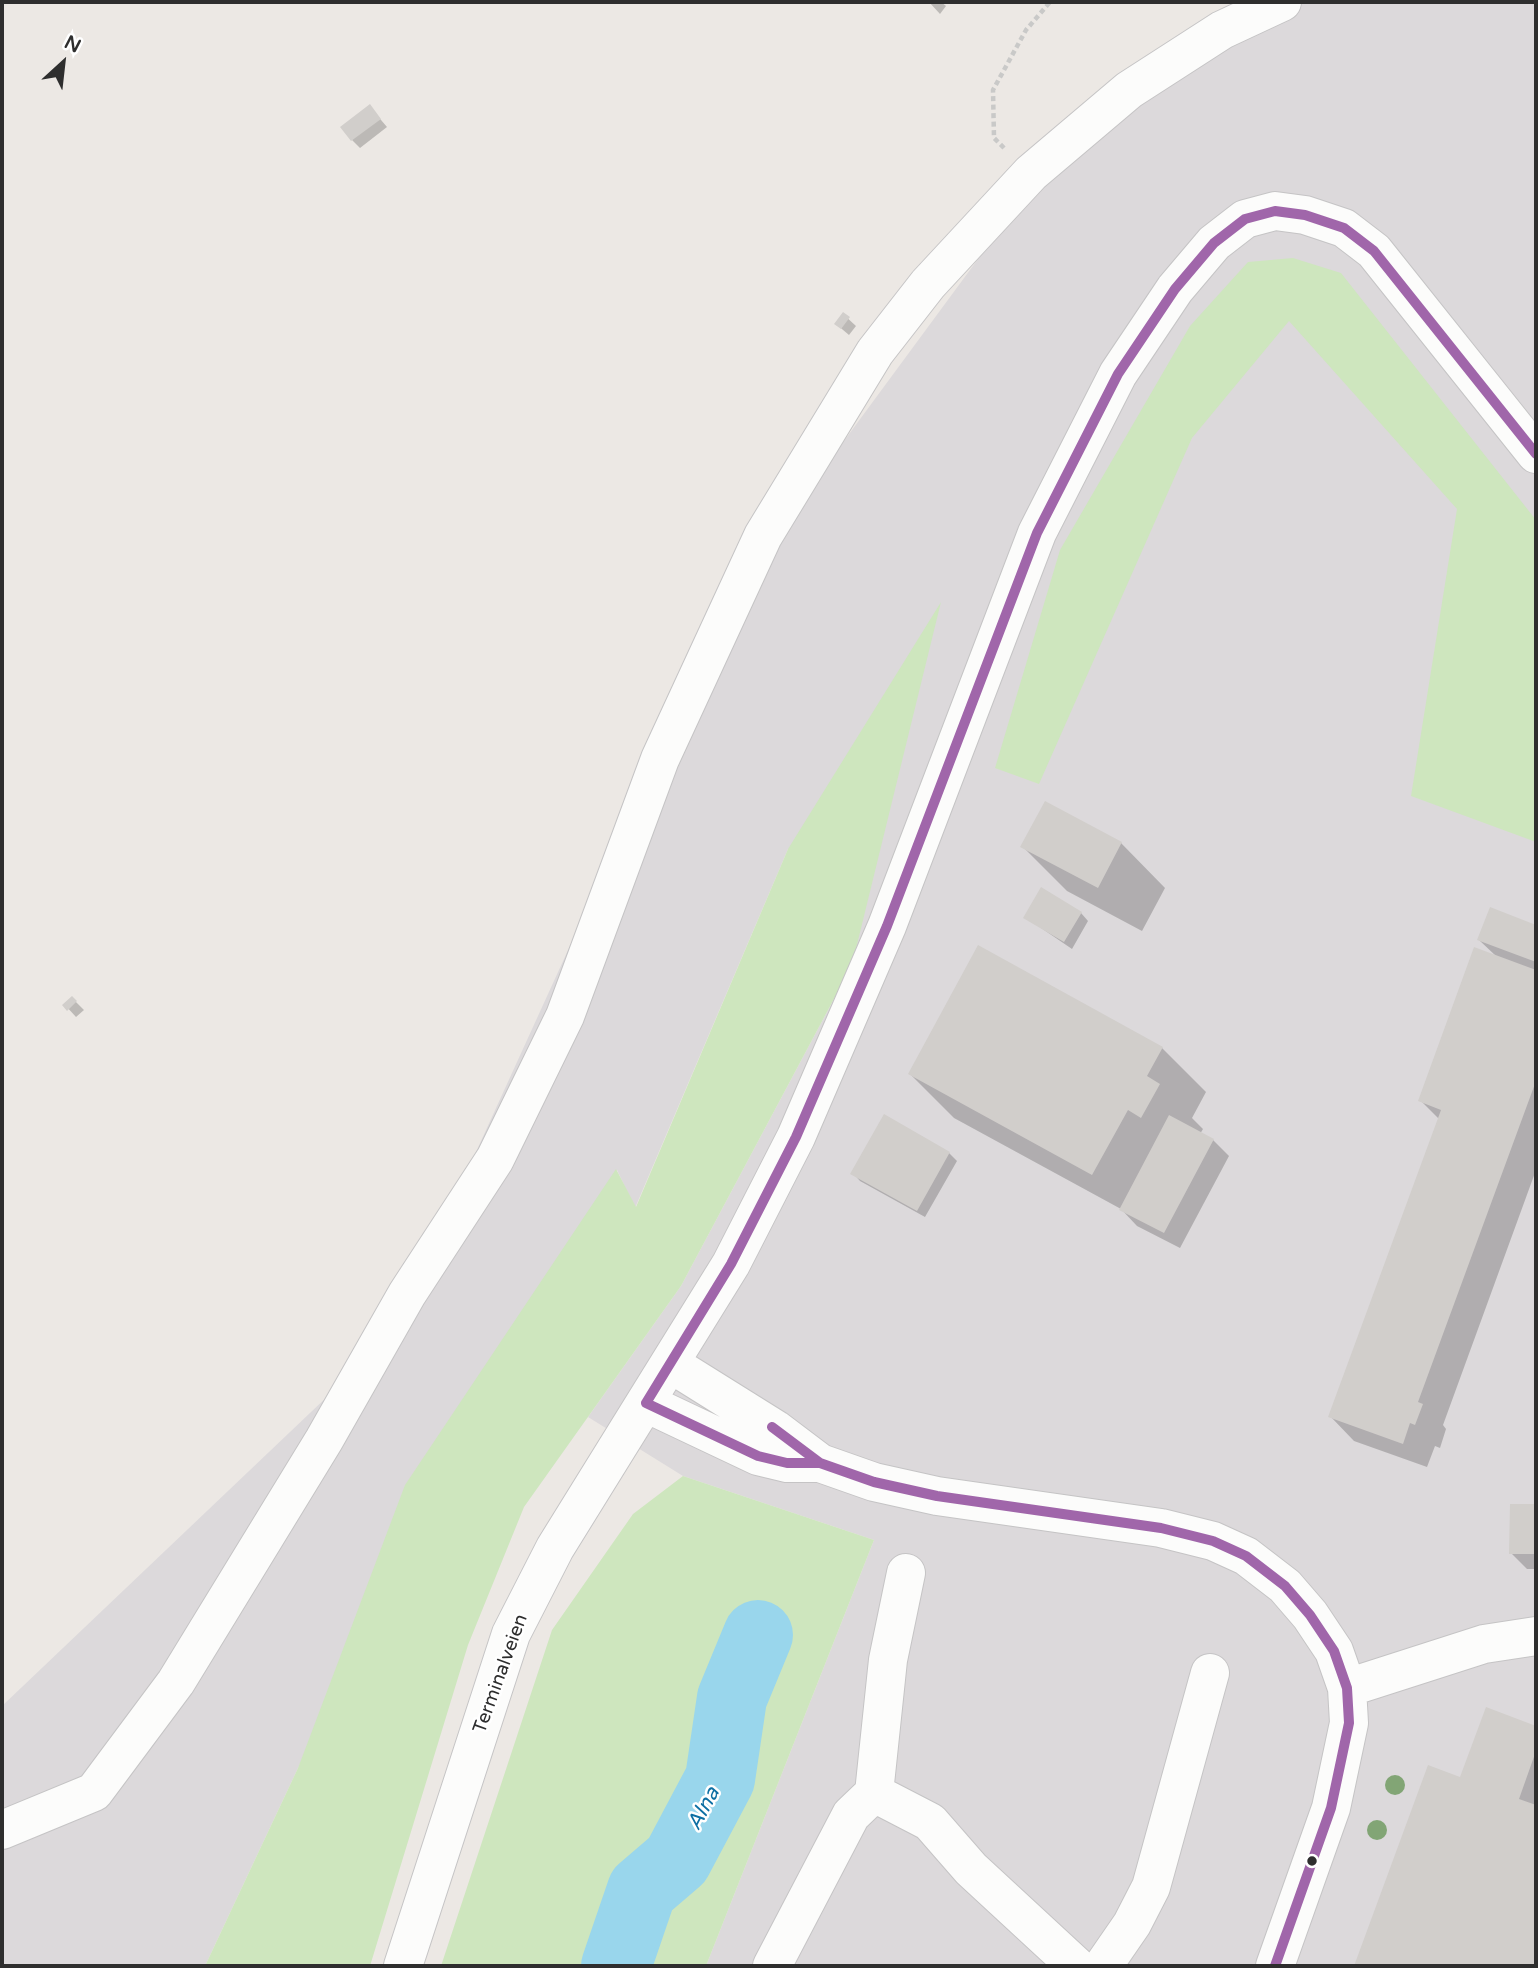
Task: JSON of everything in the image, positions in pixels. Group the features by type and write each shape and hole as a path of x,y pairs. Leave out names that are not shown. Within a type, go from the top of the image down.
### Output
{"street":[{"path":"2,1830 94,1792 176,1682 324,1440 407,1294 495,1159 565,1016 660,759 763,536 876,352 928,284 1031,173 1129,90 1222,30 1282,2"},
{"name":"Terminalveien","path":"403,1966 511,1634 555,1548 731,1264 820,1086 905,881 1002,617 1069,465 1118,374 1175,289 1214,243 1245,219 1275,211 1306,215 1344,228 1374,251 1536,454"},
{"path":"671,1364 775,1429 820,1462 874,1482 937,1496 1161,1528 1213,1541 1246,1556 1285,1586 1310,1615 1334,1651 1347,1688 1349,1723 1331,1808 1275,1966"},
{"path":"646,1403 758,1456 787,1463 820,1462"},
{"path":"772,1966 851,1815 874,1793 888,1660 906,1573"},
{"path":"1347,1688 1484,1644 1536,1636"},
{"path":"1102,1966 1132,1924 1151,1887 1209,1674"},
{"path":"874,1793 930,1822 971,1869 1076,1966"}],"path":[{"path":"1031,173 994,138 993,90 1026,30 1050,2"}],"shaded area":[{"path":"1281,2 1536,2 1536,1966 706,1966 874,1540 683,1476 588,1417 681,1286 852,965 788,849 635,1208 617,1170 298,1768 205,1966 2,1966 2,1706 393,1334 729,597 1023,198 1127,103"}],"green space":[{"path":"1293,258 1341,273 1536,520 1536,842 1411,796 1457,509 1289,321 1192,438 1039,784 995,768 1060,550 1190,326 1248,262"},
{"path":"941,602 852,965 681,1286 524,1507 468,1645 370,1966 205,1966 298,1768 405,1485 616,1169 636,1207 788,849"},
{"path":"683,1476 874,1540 706,1966 441,1966 552,1630 633,1514"}],"building":[{"path":"370,104 381,119 351,141 340,127"},
{"path":"843,312 850,317 841,329 834,324"},
{"path":"1045,801 1122,842 1098,888 1020,847"},
{"path":"1041,887 1082,912 1064,942 1023,918"},
{"path":"1490,907 1536,925 1536,962 1477,940"},
{"path":"978,945 1163,1047 1147,1076 1160,1084 1141,1118 1128,1110 1092,1175 908,1074"},
{"path":"1474,947 1536,970 1536,1081 1418,1402 1423,1404 1415,1425 1410,1423 1403,1444 1328,1417 1441,1110 1418,1101"},
{"path":"72,996 77,1001 67,1011 62,1005"},
{"path":"884,1114 950,1152 917,1211 850,1174"},
{"path":"1169,1115 1214,1139 1164,1233 1119,1210"},
{"path":"1510,1504 1536,1504 1536,1554 1509,1554"},
{"path":"1486,1707 1536,1726 1536,1751 1519,1799 1536,1805 1536,1966 1354,1966 1428,1765 1460,1777"}],"waterway":[{"name":"Alna","path":"616,1966 642,1890 677,1860 720,1779 732,1698 758,1635"}],"transit line":[{"path":"820,1463 787,1463 758,1456 646,1403 731,1264 796,1137 887,926 1037,533 1118,374 1175,289 1214,243 1245,219 1275,211 1305,215 1344,228 1374,251 1536,454"},
{"path":"772,1427 820,1463 874,1482 937,1496 1161,1528 1213,1541 1246,1556 1285,1586 1310,1615 1334,1651 1347,1688 1349,1723 1331,1808 1275,1966"}]}
